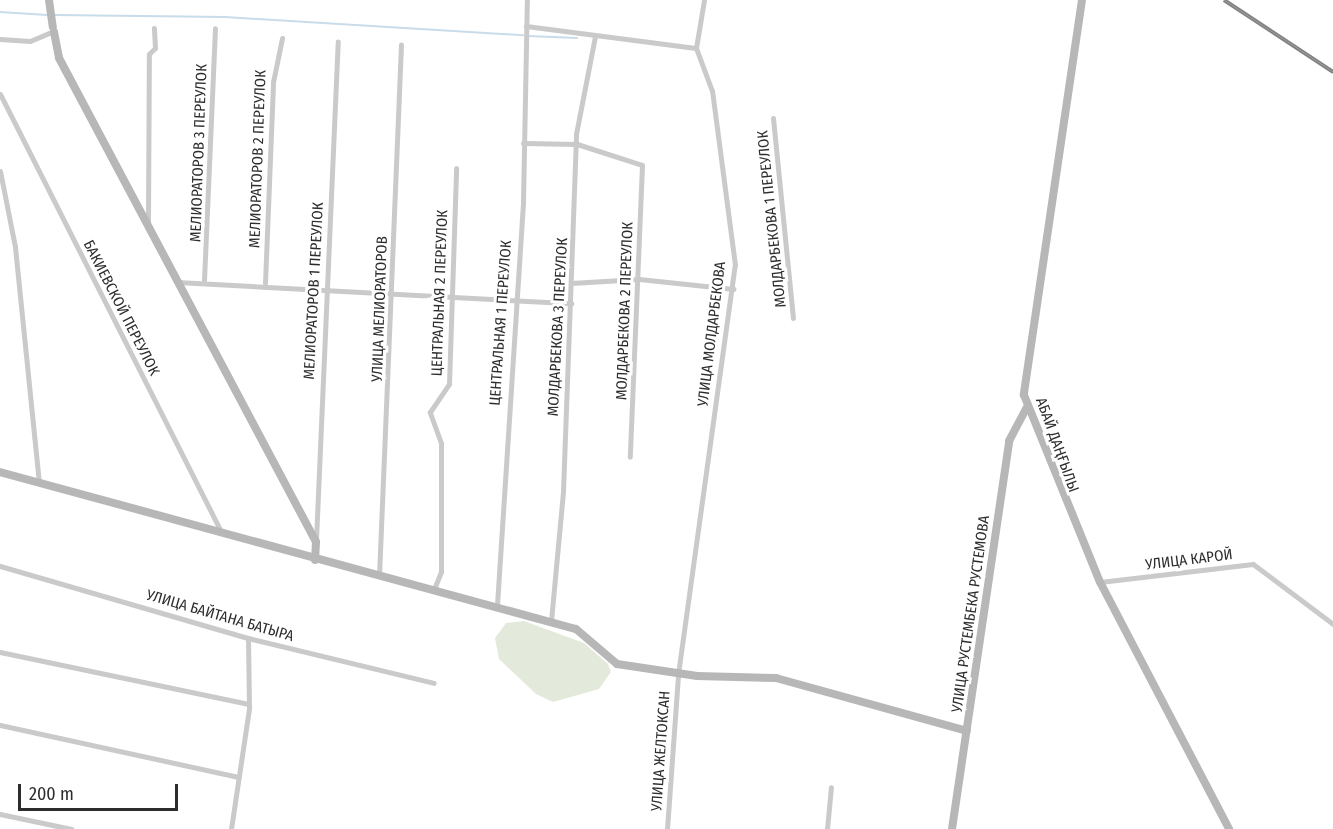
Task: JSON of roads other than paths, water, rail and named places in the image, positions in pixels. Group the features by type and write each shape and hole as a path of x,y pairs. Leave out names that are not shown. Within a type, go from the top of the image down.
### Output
{"street":[{"name":"ЦЕНТРАЛЬНАЯ 1 ПЕРЕУЛОК","path":"497,605 523,143 527,0"},
{"name":"УЛИЦА МОЛДАРБЕКОВА","path":"678,674 735,265 712,91 696,48 704,0"},
{"name":"АБАЙ ДАҢҒЫЛЫ","path":"1082,0 1026,361 1027,407 1100,582 1229,829"},
{"path":"50,1 59,58 316,542 315,560"},
{"path":"526,26 696,48"},
{"path":"148,224 149,54 155,48 154,28"},
{"name":"МЕЛИОРАТОРОВ 3 ПЕРЕУЛОК","path":"204,280 214,28"},
{"path":"0,39 30,40 54,29"},
{"name":"МОЛДАРБЕКОВА 3 ПЕРЕУЛОК","path":"551,621 571,303 577,144 595,36"},
{"name":"МЕЛИОРАТОРОВ 2 ПЕРЕУЛОК","path":"265,283 273,82 282,38"},
{"name":"МЕЛИОРАТОРОВ 1 ПЕРЕУЛОК","path":"316,542 338,41"},
{"name":"УЛИЦА МЕЛИОРАТОРОВ","path":"379,576 394,295 401,44"},
{"name":"БАКИЕВСКОЙ ПЕРЕУЛОК","path":"0,94 222,533"},
{"name":"МОЛДАРБЕКОВА 1 ПЕРЕУЛОК","path":"773,118 793,318"},
{"path":"523,143 577,144"},
{"name":"МОЛДАРБЕКОВА 2 ПЕРЕУЛОК","path":"577,144 642,165 630,457"},
{"name":"ЦЕНТРАЛЬНАЯ 2 ПЕРЕУЛОК","path":"434,589 441,572 441,443 430,412 449,384 456,168"},
{"path":"0,171 15,247 39,482"},
{"path":"571,283 639,279 733,290"},
{"path":"177,282 204,280 265,283 394,295 571,303"},
{"name":"УЛИЦА РУСТЕМБЕКА РУСТЕМОВА","path":"952,829 1009,441 1015,420 1027,407"},
{"path":"0,472 315,560 497,605 551,621 576,629 617,664 678,674 776,678 968,731"},
{"name":"УЛИЦА КАРОЙ","path":"1100,582 1253,564 1333,624"},
{"name":"УЛИЦА БАЙТАНА БАТЫРА","path":"0,566 248,638 434,683"},
{"path":"231,829 249,704 248,638"},
{"path":"0,652 249,704"},
{"name":"УЛИЦА ЖЕЛТОКСАН","path":"667,829 678,674"},
{"path":"0,725 238,777"},
{"path":"827,829 831,787"},
{"path":"0,814 72,829"}],"waterway":[{"path":"0,12 47,15"},
{"path":"55,15 225,17 523,35"},
{"path":"528,36 577,38"}],"railway":[{"path":"1224,0 1333,72"}]}
